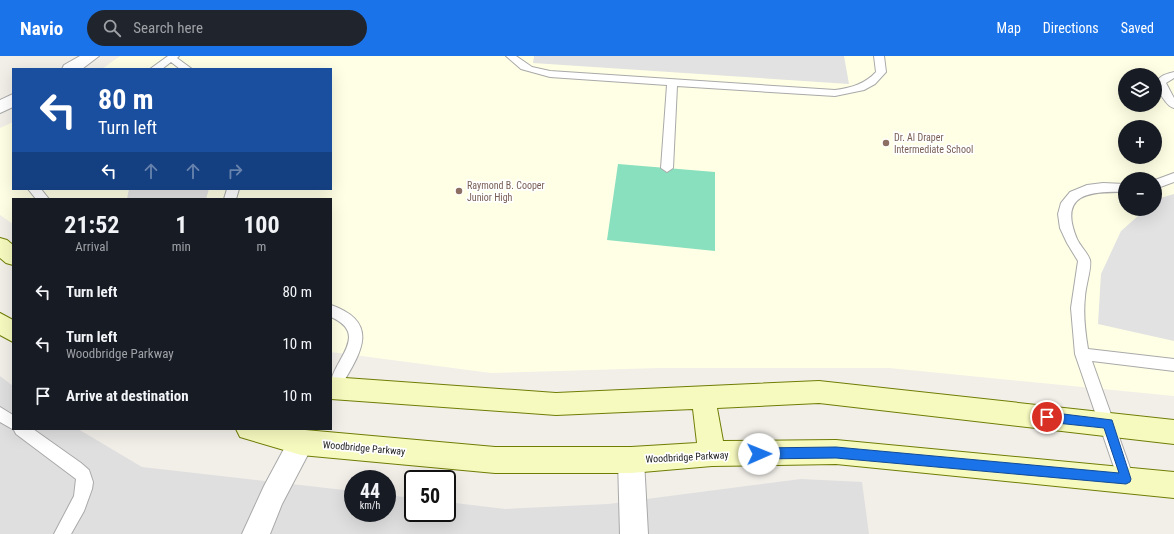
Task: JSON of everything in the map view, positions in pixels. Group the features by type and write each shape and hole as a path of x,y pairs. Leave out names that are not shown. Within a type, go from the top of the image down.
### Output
{"main road":[{"path":"0,246 12,256"},
{"path":"0,323 12,331"},
{"path":"332,389 556,404 819,392 1174,432"},
{"path":"703,397 712,454"},
{"name":"Woodbridge Parkway","path":"257,430 495,460 631,460 712,454 836,452 1126,479 1174,485"}],"street":[{"path":"72,68 91,56"},
{"path":"0,107 12,101"},
{"path":"256,534 273,495 305,436"},
{"path":"631,460 634,534"}],"lane":[{"path":"511,56 518,64 531,71 550,74 835,93 846,93 863,88 876,80 881,72 879,56"},
{"path":"156,68 173,57 187,68"},
{"path":"1174,75 1167,76 1162,80 1161,84 1163,90 1174,105"},
{"path":"667,168 672,82"},
{"path":"1162,182 1174,176"},
{"path":"1118,188 1105,187 1084,191 1069,200 1064,208 1065,229 1072,245 1084,261 1078,286 1076,309 1077,329 1082,354 1108,424 1126,479"},
{"path":"35,190 42,198"},
{"path":"332,312 351,321 357,332 356,346 332,387"},
{"path":"1082,354 1174,365"},
{"path":"0,414 12,422"},
{"path":"22,430 76,468 83,475 83,493 62,534"}],"shaded area":[{"path":"120,56 1174,56 1174,396 889,368 659,368 491,373 332,352 332,198 12,198 12,223 0,215 0,128 12,122 12,190 332,190 332,68 103,68"},
{"path":"534,56 844,56 849,84 533,63"},
{"path":"129,190 209,190 206,198 127,198"},
{"path":"1174,194 1174,341 1098,324 1101,274 1121,231 1138,216 1162,216 1162,198"},
{"path":"0,376 12,385 12,430 80,430 142,467 344,490 344,522 396,522 396,496 404,497 404,522 456,522 456,503 505,509 608,504 801,479 862,482 869,534 0,534"}],"green space":[{"path":"618,164 715,172 715,251 607,240"}],"place":[{"name":"Dr. Al Draper Intermediate School","path":"886,143"},
{"name":"Raymond B. Cooper Junior High","path":"459,191"}],"route":[{"path":"759,454 836,452 1126,479 1108,424 1047,417"}]}
